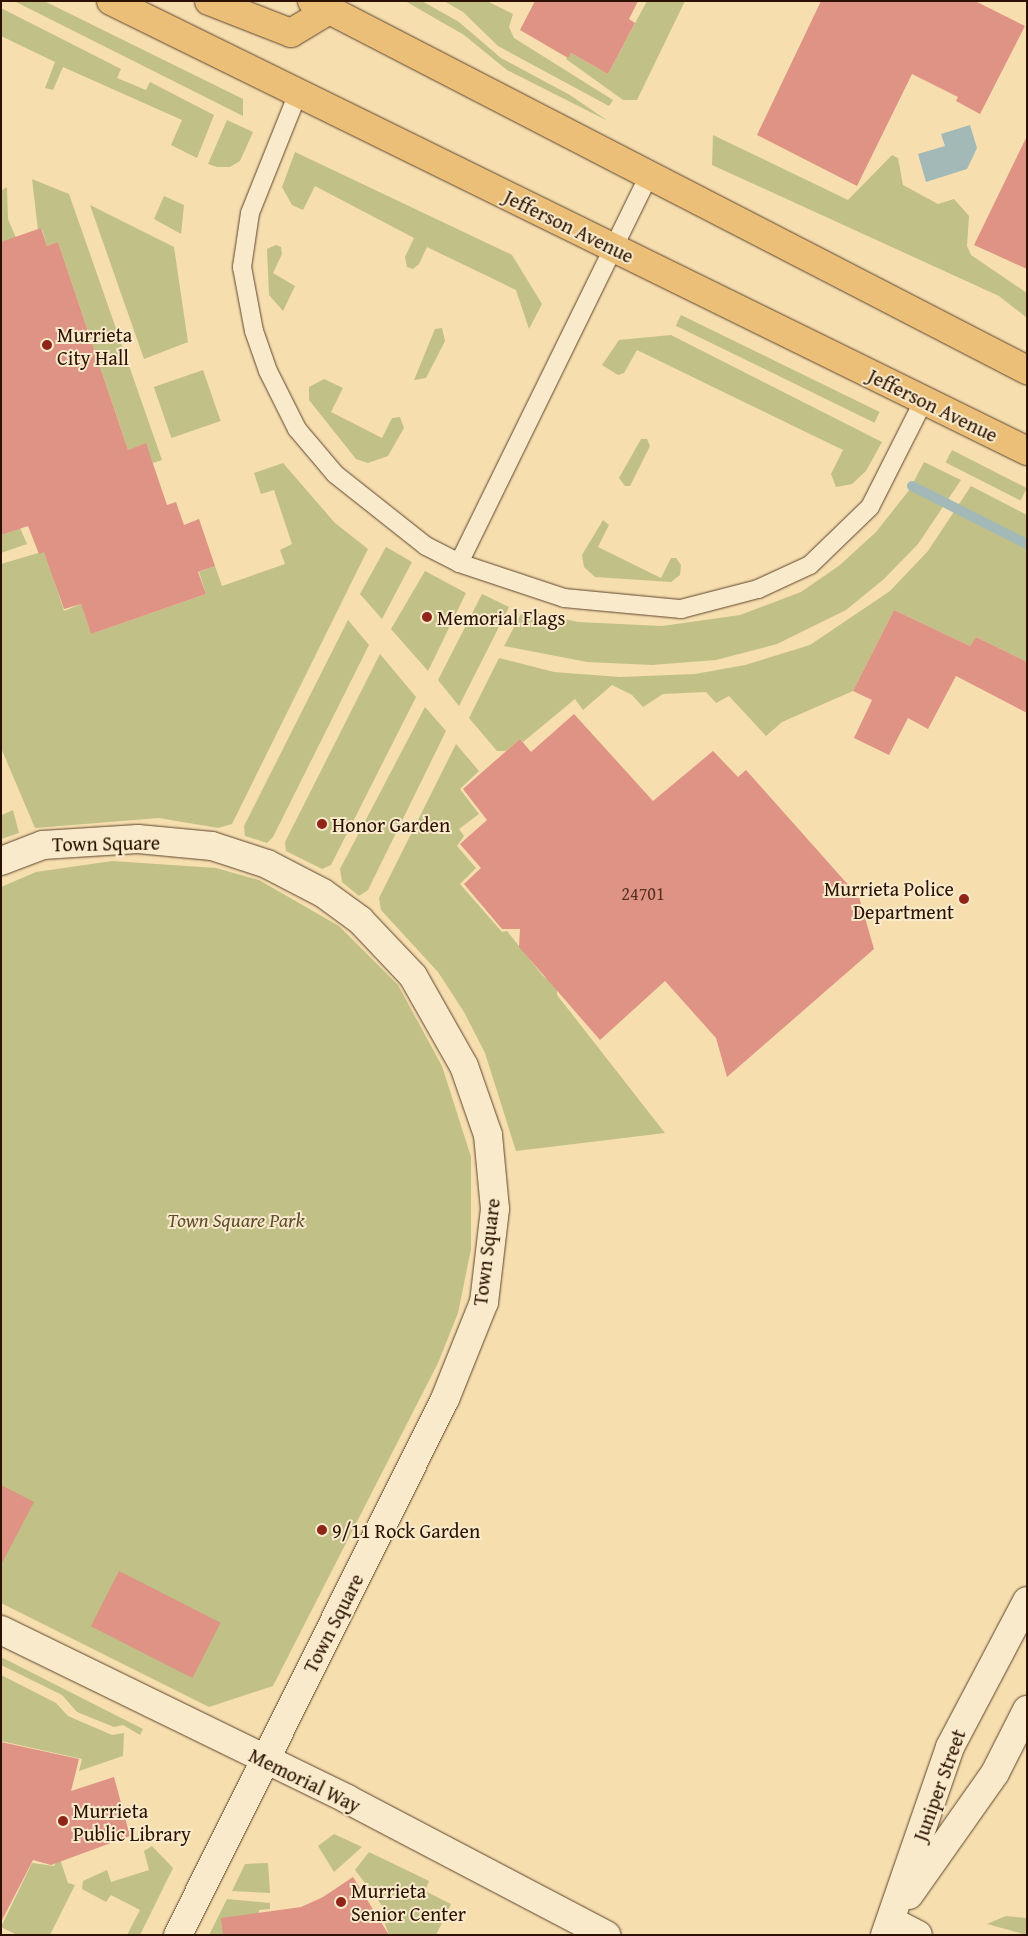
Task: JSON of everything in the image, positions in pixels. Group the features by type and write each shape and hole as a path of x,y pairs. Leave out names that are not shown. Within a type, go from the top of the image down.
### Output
{"main road":[{"name":"Jefferson Avenue","path":"112,1 1027,451"},
{"path":"209,1 291,33 320,6 648,177 1027,370"}],"street":[{"name":"Town Square","path":"1,861 43,845 138,839 202,845 267,864 323,893 360,920 413,976 464,1066 488,1135 495,1209 484,1302 445,1399 178,1935"},
{"name":"Juniper Street","path":"888,1928 950,1747 1027,1601"},
{"name":"Memorial Way","path":"1,1630 265,1760 606,1935"},
{"name":"Juniper Street","path":"888,1928 995,1773 1027,1710"},
{"path":"888,1928 918,1935"}],"lane":[{"path":"298,93 250,213 242,267 254,331 268,371 296,429 335,474 426,546 459,563 564,598 680,609 758,589 810,565 870,507 924,400"},
{"path":"459,563 648,177"}],"green space":[{"path":"14,1 44,1 243,99 243,116"},
{"path":"405,1 422,1 459,22 501,58 570,95 608,121 507,70 464,35"},
{"path":"444,1 487,1 513,14 509,27 514,38 613,100 609,106 498,46 463,12"},
{"path":"647,1 685,1 637,100 623,100 566,59 571,53 608,74"},
{"path":"1,8 121,69 117,78 146,90 150,82 214,115 197,158 171,145 182,120 63,67 53,90 45,88 55,62 1,36"},
{"path":"227,120 253,132 240,161 230,167 217,167 208,164"},
{"path":"713,135 848,200 892,155 898,158 903,185 938,204 954,199 969,216 967,246 971,255 1027,293 1027,318 999,296 712,165"},
{"path":"295,152 512,255 542,304 529,329 516,290 427,247 419,264 413,269 407,267 405,257 414,238 315,186 303,210 292,205 282,187"},
{"path":"32,179 69,194 162,460 153,463 145,444 128,450 58,242 47,246 42,229 38,230"},
{"path":"7,187 8,219 16,238 1,242 1,191"},
{"path":"164,196 184,205 181,234 154,219"},
{"path":"90,205 174,247 188,342 144,359"},
{"path":"276,245 281,247 282,254 273,273 295,286 283,311 269,295 267,249"},
{"path":"681,315 880,412 874,423 676,326"},
{"path":"442,328 445,341 426,378 414,380 435,329"},
{"path":"671,335 882,442 866,471 852,484 836,487 831,474 843,450 637,350 624,373 618,375 602,365 619,340"},
{"path":"203,370 221,421 171,438 154,387"},
{"path":"324,379 343,388 331,412 382,438 392,418 400,417 404,428 388,456 368,463 356,459 309,400 309,387"},
{"path":"641,439 647,439 650,446 630,486 625,486 619,478"},
{"path":"952,450 1027,488 1020,501 946,462"},
{"path":"924,462 961,480 918,544 884,579 846,610 777,644 716,660 652,665 587,662 504,646 523,610 578,622 662,626 740,615 801,592 840,565 876,532 910,489"},
{"path":"283,463 335,523 368,549 232,824 218,828 159,818 35,828 1,748 1,564 62,546 54,580 64,611 81,604 91,634 206,594 199,572 215,566 222,586 285,564 280,550 292,544 274,490 261,494 254,473"},
{"path":"971,486 1027,515 1027,662 976,637 970,646 894,610 853,691 782,722 766,736 729,696 716,703 706,692 663,694 643,707 632,695 612,685 583,710 575,699 523,742 520,739 506,751 497,751 469,718 499,658 554,672 620,677 695,674 745,665 810,645 890,591 928,551"},
{"path":"603,520 609,525 598,547 661,578 671,558 676,558 681,565 680,575 671,582 595,577 584,567 582,555"},
{"path":"20,528 27,544 1,553 1,535"},
{"path":"386,547 412,562 382,619 360,594"},
{"path":"425,571 466,593 428,671 391,629"},
{"path":"482,594 509,607 459,706 438,680"},
{"path":"348,620 369,645 273,837 267,843 245,836 244,826"},
{"path":"380,654 416,697 331,865 322,869 286,851 285,842"},
{"path":"425,707 446,731 368,890 359,896 342,882 340,869"},
{"path":"456,744 479,771 460,789 479,814 459,829 464,836 457,846 476,868 460,884 502,932 507,931 543,976 557,986 557,995 665,1133 516,1151 485,1053 464,1012 438,972 381,910 379,898"},
{"path":"13,810 19,833 1,839 2,815"},
{"name":"Town Square Park","path":"112,861 216,868 259,880 339,926 398,985 442,1066 471,1157 471,1249 458,1313 438,1363 273,1686 209,1707 1,1603 1,887 36,872"},
{"path":"1,1657 143,1729 140,1735 123,1725 114,1727 77,1712 62,1695 1,1665"},
{"path":"1,1675 56,1703 68,1716 112,1735 124,1733 123,1756 79,1771 82,1759 1,1741"},
{"path":"334,1834 362,1847 334,1872 318,1846"},
{"path":"152,1846 173,1868 140,1935 127,1935 140,1910 111,1895 106,1902 82,1889 83,1881 107,1870 111,1882 149,1870 144,1851"},
{"path":"369,1852 429,1881 425,1891 451,1904 436,1935 389,1935 384,1921 390,1916 355,1870"},
{"path":"59,1856 68,1883 75,1885 50,1935 17,1935 1,1927 32,1863 54,1866"},
{"path":"268,1863 270,1893 232,1891 245,1864"},
{"path":"227,1899 270,1903 270,1909 259,1910 258,1935 209,1935"},
{"path":"1006,1916 1027,1918 1027,1935 987,1924"}],"water":[{"path":"970,125 977,148 967,169 926,182 918,154 945,146 941,134"}],"building":[{"path":"535,1 638,1 629,19 635,23 608,74 571,53 568,58 520,30"},
{"path":"821,1 975,1 1025,26 980,114 956,101 958,97 912,74 857,186 757,135"},
{"path":"1027,136 1027,269 974,245"},
{"name":"Murrieta City Hall","path":"41,228 47,246 58,242 128,450 146,443 167,505 176,502 184,525 199,519 215,566 198,572 206,594 91,634 81,604 64,609 44,552 39,554 28,526 1,535 1,242"},
{"path":"894,610 970,646 976,637 1027,662 1027,713 956,676 928,729 908,718 889,755 854,738 872,700 853,691"},
{"name":"Murrieta Police Department","path":"574,714 653,801 713,751 738,777 746,770 859,897 874,949 727,1077 716,1038 665,981 600,1040 519,947 520,929 502,929 464,884 481,868 460,844 487,820 463,789 520,739 531,752"},
{"path":"1,1485 34,1502 1,1565"},
{"path":"119,1571 221,1623 192,1678 91,1626"},
{"name":"Murrieta Public Library","path":"1,1742 79,1759 71,1791 114,1777 130,1836 51,1865 33,1860 1,1922"},
{"name":"Murrieta Senior Center","path":"353,1877 389,1935 223,1935 221,1918 301,1907 323,1897"}],"waterway":[{"path":"912,486 1027,544"}],"place":[{"name":"Murrieta City Hall","path":"47,345"},
{"name":"Memorial Flags","path":"427,617"},
{"name":"Honor Garden","path":"322,824"},
{"name":"Murrieta Police Department","path":"964,899"},
{"name":"9/11 Rock Garden","path":"322,1530"},
{"name":"Murrieta Public Library","path":"63,1821"},
{"name":"Murrieta Senior Center","path":"341,1902"}]}
